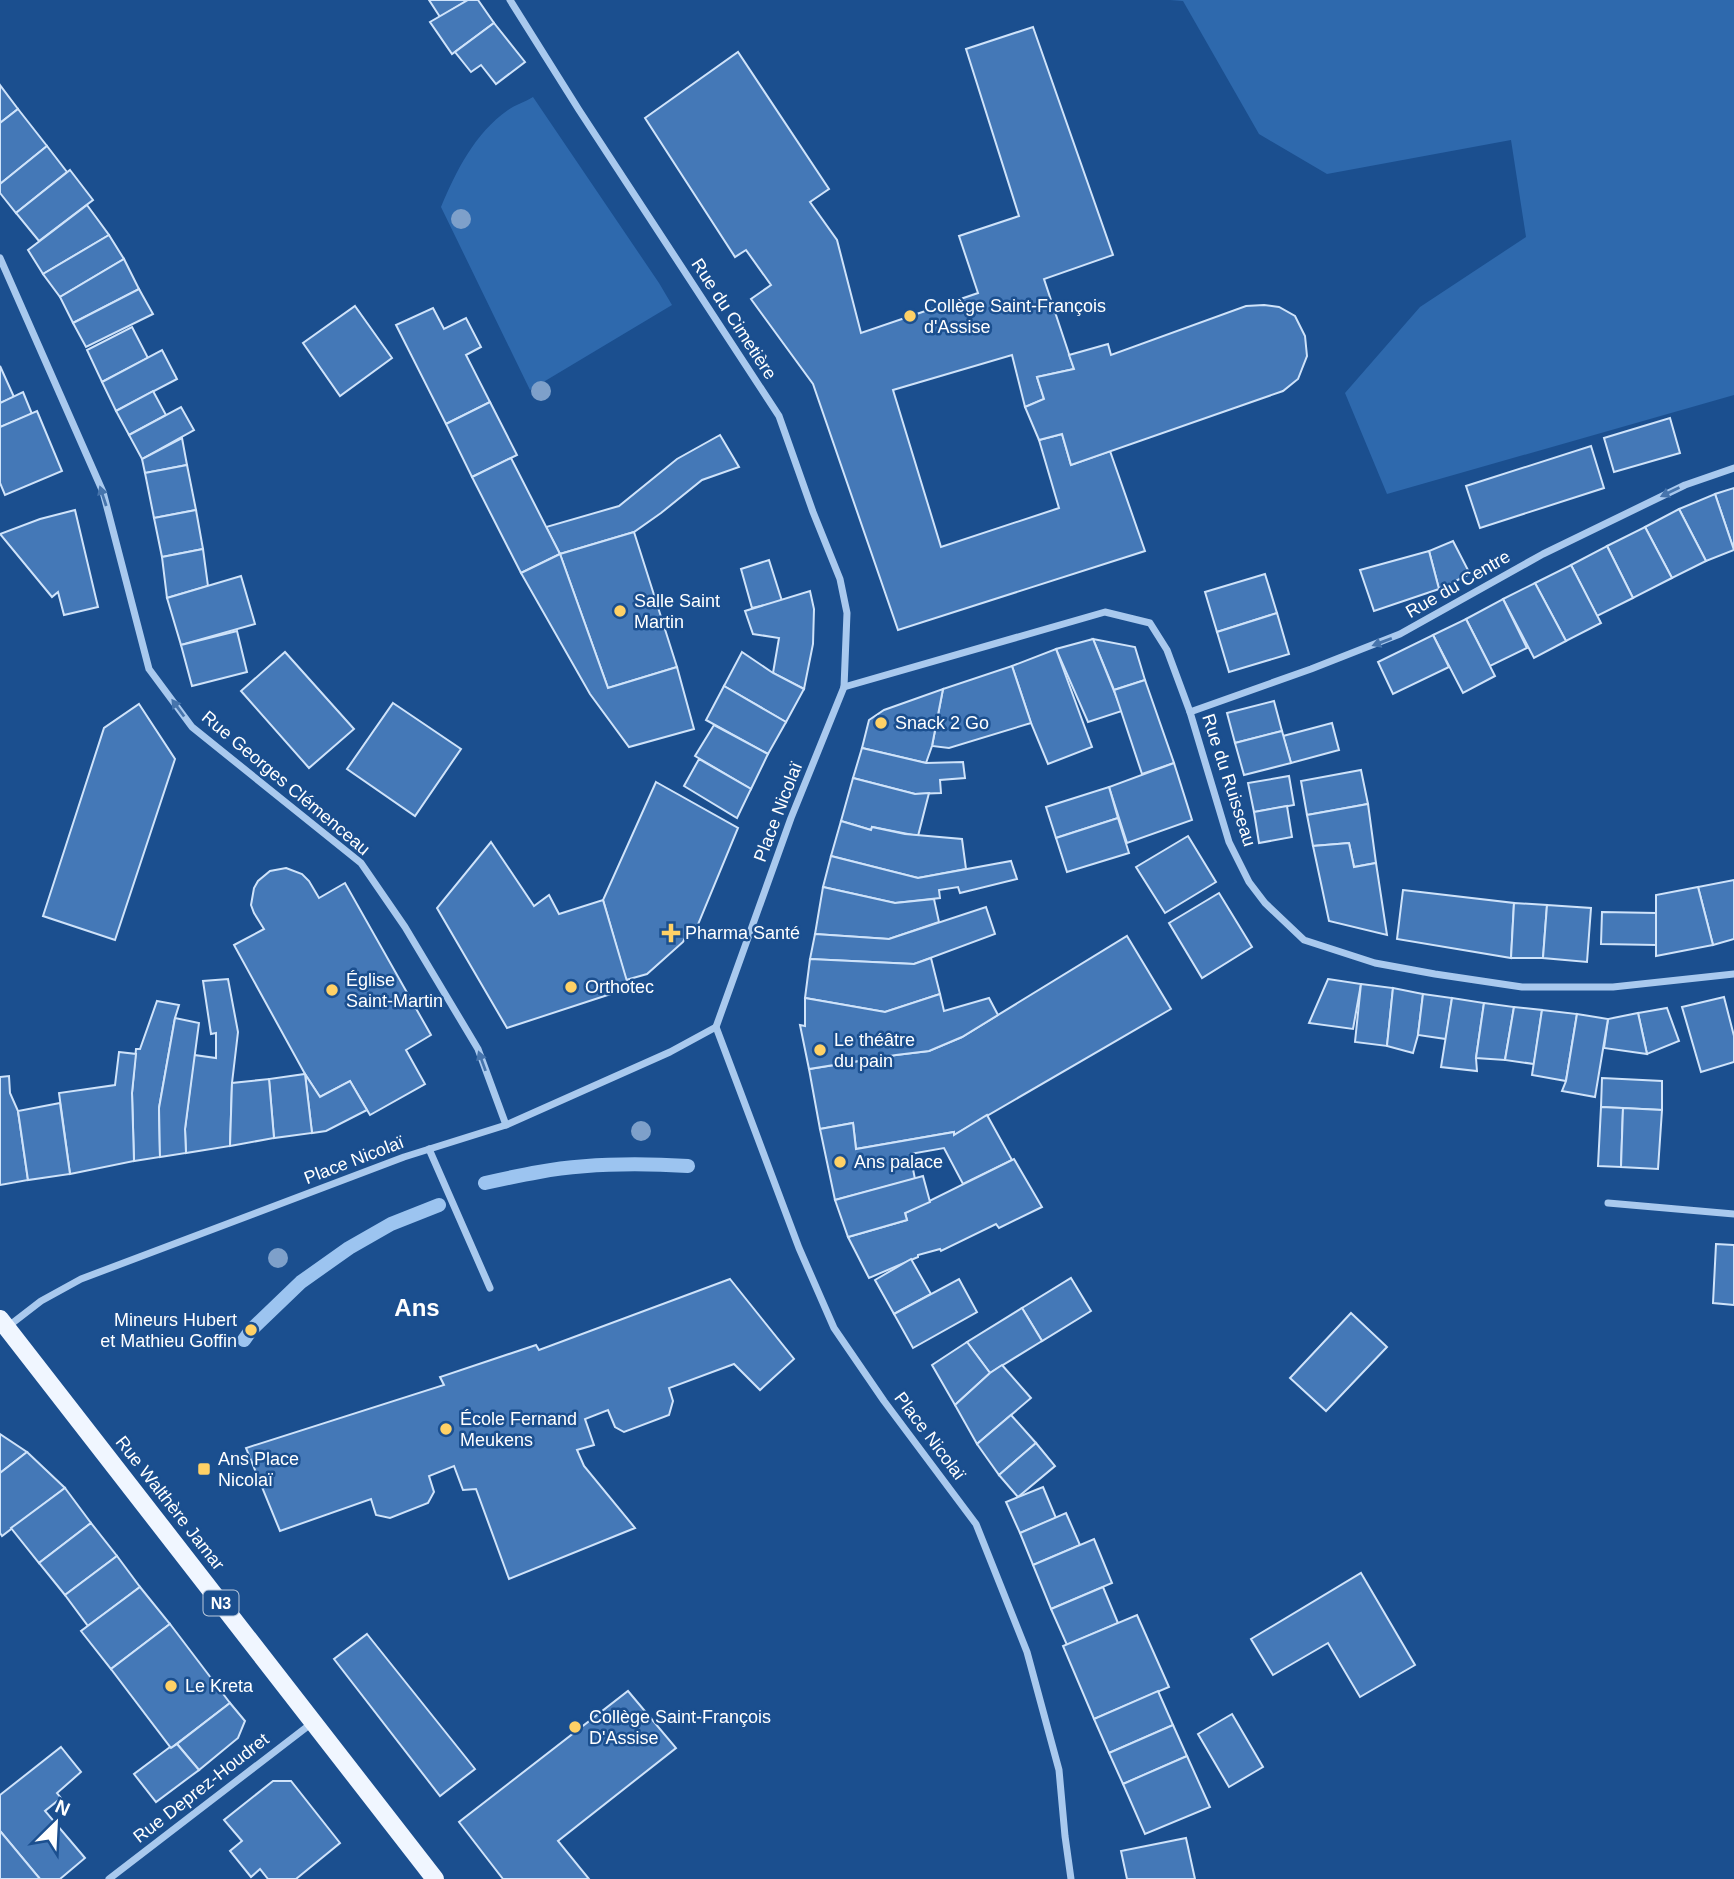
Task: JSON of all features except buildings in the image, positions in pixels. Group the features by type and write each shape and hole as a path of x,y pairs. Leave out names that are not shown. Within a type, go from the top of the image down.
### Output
{"main road":[{"name":"Rue Walthère Jamar","path":"2,1326 435,1879"}],"street":[{"name":"Rue du Cimetière","path":"510,0 779,416 840,579 847,613 844,687"},
{"name":"Rue Georges Clémenceau","path":"0,258 103,492 149,669 192,727 361,863 405,927 478,1049 506,1125"},
{"name":"Rue du Centre","path":"1190,712 1400,634 1543,554 1685,485 1734,468"},
{"name":"Rue du Ruisseau","path":"844,687 1105,612 1150,623 1167,650 1190,712 1229,842 1249,882 1265,903 1304,940 1375,963 1522,987 1613,988 1734,974"},
{"name":"Place Nicolaï","path":"844,687 787,830 716,1027 799,1248 834,1328 891,1411 976,1524 1027,1653 1059,1770 1071,1879"},
{"name":"Place Nicolaï","path":"2,1326 82,1279 429,1149 506,1125 670,1052 716,1027"},
{"path":"429,1149 490,1288"},
{"path":"1608,1203 1734,1214"},
{"name":"Rue Deprez-Houdret","path":"108,1879 313,1723"}],"shaded area":[{"path":"1170,0 1734,0 1734,395 1387,494 1345,393 1420,307 1526,237 1511,140 1327,174 1259,134 1183,1"},
{"path":"533,97 672,305 530,390 441,207 476,141 496,119"}],"waterway":[{"path":"485,1183 532,1173 594,1165 688,1166"},
{"path":"244,1340 301,1282 349,1248 391,1224 439,1205"}],"place":[{"name":"Collège Saint-François d'Assise","path":"910,316"},
{"name":"Salle Saint Martin","path":"620,611"},
{"name":"Snack 2 Go","path":"881,723"},
{"name":"Pharma Santé","path":"671,933"},
{"name":"Orthotec","path":"571,987"},
{"name":"Église Saint-Martin","path":"332,990"},
{"name":"Le théâtre du pain","path":"820,1050"},
{"name":"Ans palace","path":"840,1162"},
{"name":"Mineurs Hubert et Mathieu Goffin","path":"251,1330"},
{"name":"École Fernand Meukens","path":"446,1429"},
{"name":"Ans Place Nicolaï","path":"204,1469"},
{"name":"Le Kreta","path":"171,1686"},
{"name":"Collège Saint-François D'Assise","path":"575,1727"}],"district":[{"name":"Ans","path":"417,1308"}]}
